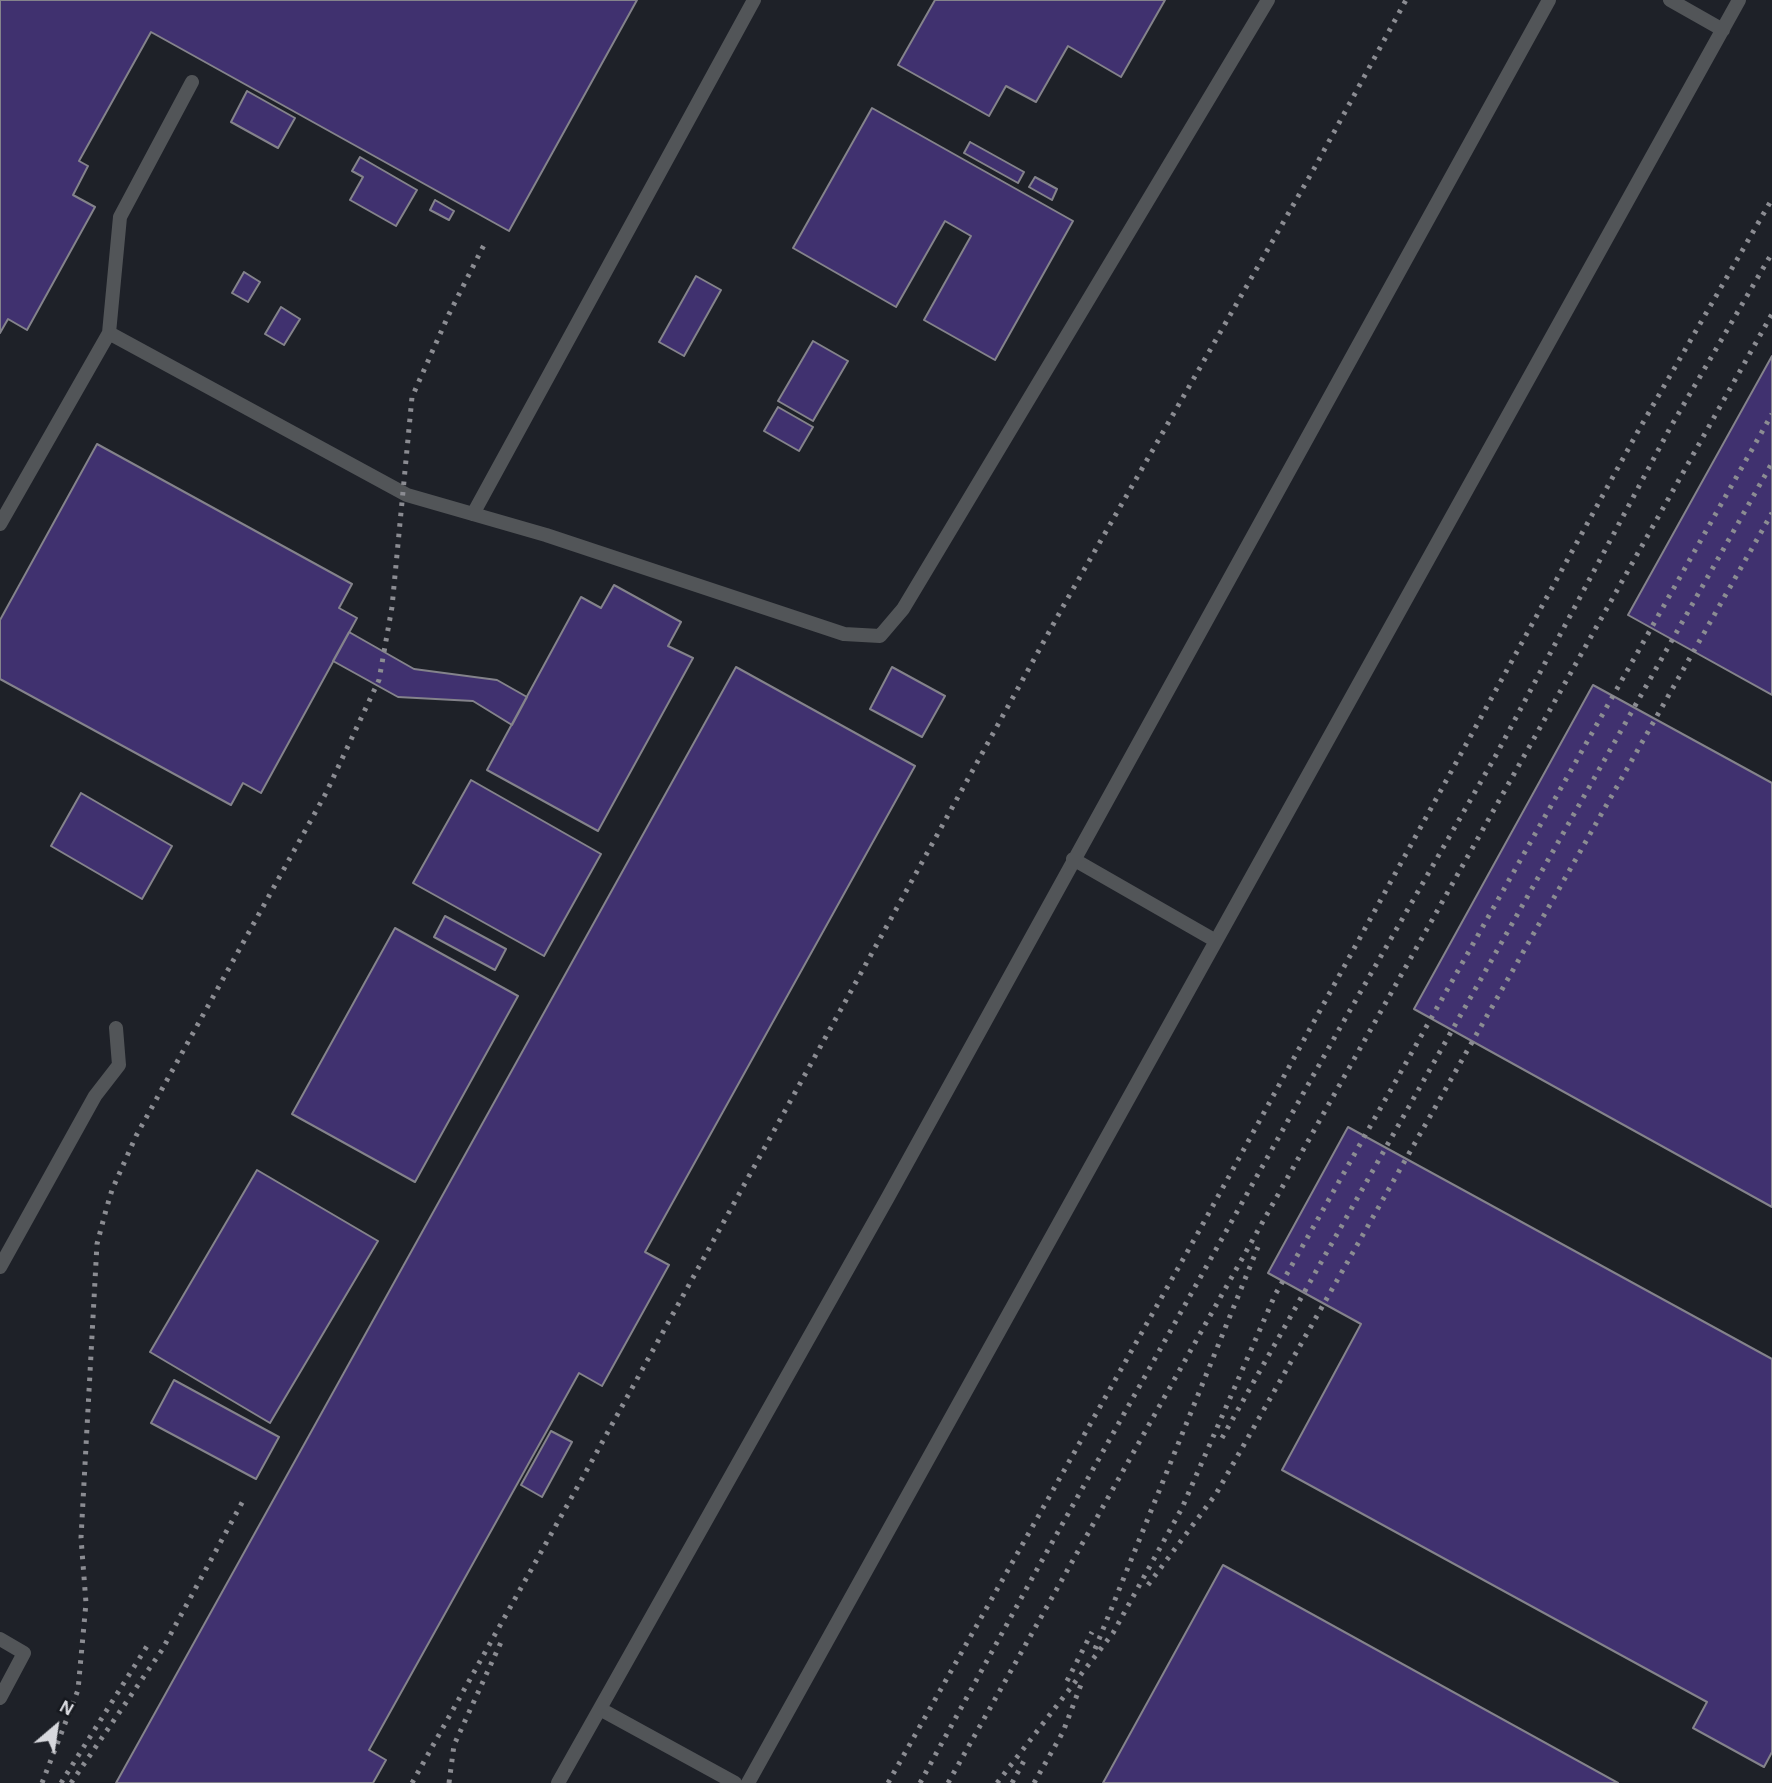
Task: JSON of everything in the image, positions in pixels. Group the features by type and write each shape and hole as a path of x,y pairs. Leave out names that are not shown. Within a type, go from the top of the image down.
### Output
{"lane":[{"path":"473,514 754,0"},
{"path":"109,333 407,495 559,539 844,634 880,636 904,609 1268,0"},
{"path":"558,1783 887,1199 1549,0"},
{"path":"1670,0 1723,30"},
{"path":"748,1783 1739,0"},
{"path":"0,524 109,333 120,217 192,82"},
{"path":"1073,859 1216,941"},
{"path":"0,1267 95,1096 119,1065 116,1028"},
{"path":"0,1639 24,1653 0,1698"},
{"path":"600,1709 735,1783"}],"building":[{"path":"0,0 637,0 509,231 151,32 79,161 88,166 73,195 95,207 27,330 8,319 0,333"},
{"path":"935,0 1165,0 1121,77 1068,46 1036,102 1006,86 989,116 898,65"},
{"path":"247,91 295,118 278,148 231,122"},
{"path":"872,108 1073,221 995,360 924,320 971,236 945,221 896,307 793,248"},
{"path":"970,142 1024,172 1018,183 964,153"},
{"path":"360,157 417,190 396,226 350,200 363,177 352,171"},
{"path":"1035,177 1057,189 1052,200 1029,187"},
{"path":"435,200 454,211 449,220 430,210"},
{"path":"244,272 260,282 248,302 232,293"},
{"path":"696,276 721,290 684,356 659,342"},
{"path":"281,307 300,319 284,345 265,334"},
{"path":"813,341 848,361 813,421 778,401"},
{"path":"1772,356 1772,695 1628,615"},
{"path":"778,407 813,427 799,451 764,431"},
{"path":"97,444 352,584 339,608 357,618 261,793 243,783 231,805 0,679 0,620"},
{"path":"614,585 681,622 668,646 693,658 598,831 487,770 581,597 601,608"},
{"path":"349,632 414,669 497,680 527,697 512,725 473,701 398,697 333,661"},
{"path":"736,667 915,766 645,1252 669,1265 602,1386 579,1373 369,1750 386,1760 373,1783 116,1783"},
{"path":"892,667 945,696 922,737 870,709"},
{"path":"1593,685 1772,783 1772,1207 1414,1009"},
{"path":"471,780 601,854 544,956 413,883"},
{"path":"81,793 172,846 142,899 51,846"},
{"path":"445,916 506,949 495,970 434,937"},
{"path":"395,928 518,996 415,1182 292,1114"},
{"path":"1348,1127 1772,1359 1772,1752 1764,1767 1693,1728 1707,1702 1282,1470 1361,1324 1268,1273"},
{"path":"257,1170 378,1241 270,1423 150,1352"},
{"path":"174,1380 279,1437 256,1479 151,1423"},
{"path":"551,1431 572,1442 542,1497 521,1485"},
{"path":"1223,1565 1618,1783 1103,1783"}],"railway":[{"path":"412,1783 1065,603 1315,167 1406,0"},
{"path":"888,1783 1199,1231 1637,433 1772,199"},
{"path":"42,1783 78,1690 86,1603 81,1538 97,1244 106,1210 136,1136 326,793 379,680 392,607 412,397 484,245"},
{"path":"920,1783 1337,1033 1495,757 1670,428 1772,253"},
{"path":"948,1783 1772,314"},
{"path":"997,1783 1113,1633 1182,1508 1275,1295 1772,414"},
{"path":"1222,1438 1772,463"},
{"path":"1148,1585 1216,1494 1772,513"},
{"path":"1095,1649 1258,1247"},
{"path":"71,1783 162,1650 244,1499"},
{"path":"1067,1681 1092,1632"},
{"path":"449,1783 454,1745 502,1640"},
{"path":"61,1783 149,1643"},
{"path":"1034,1783 1063,1732 1082,1682"},
{"path":"1012,1783 1025,1759"}]}
